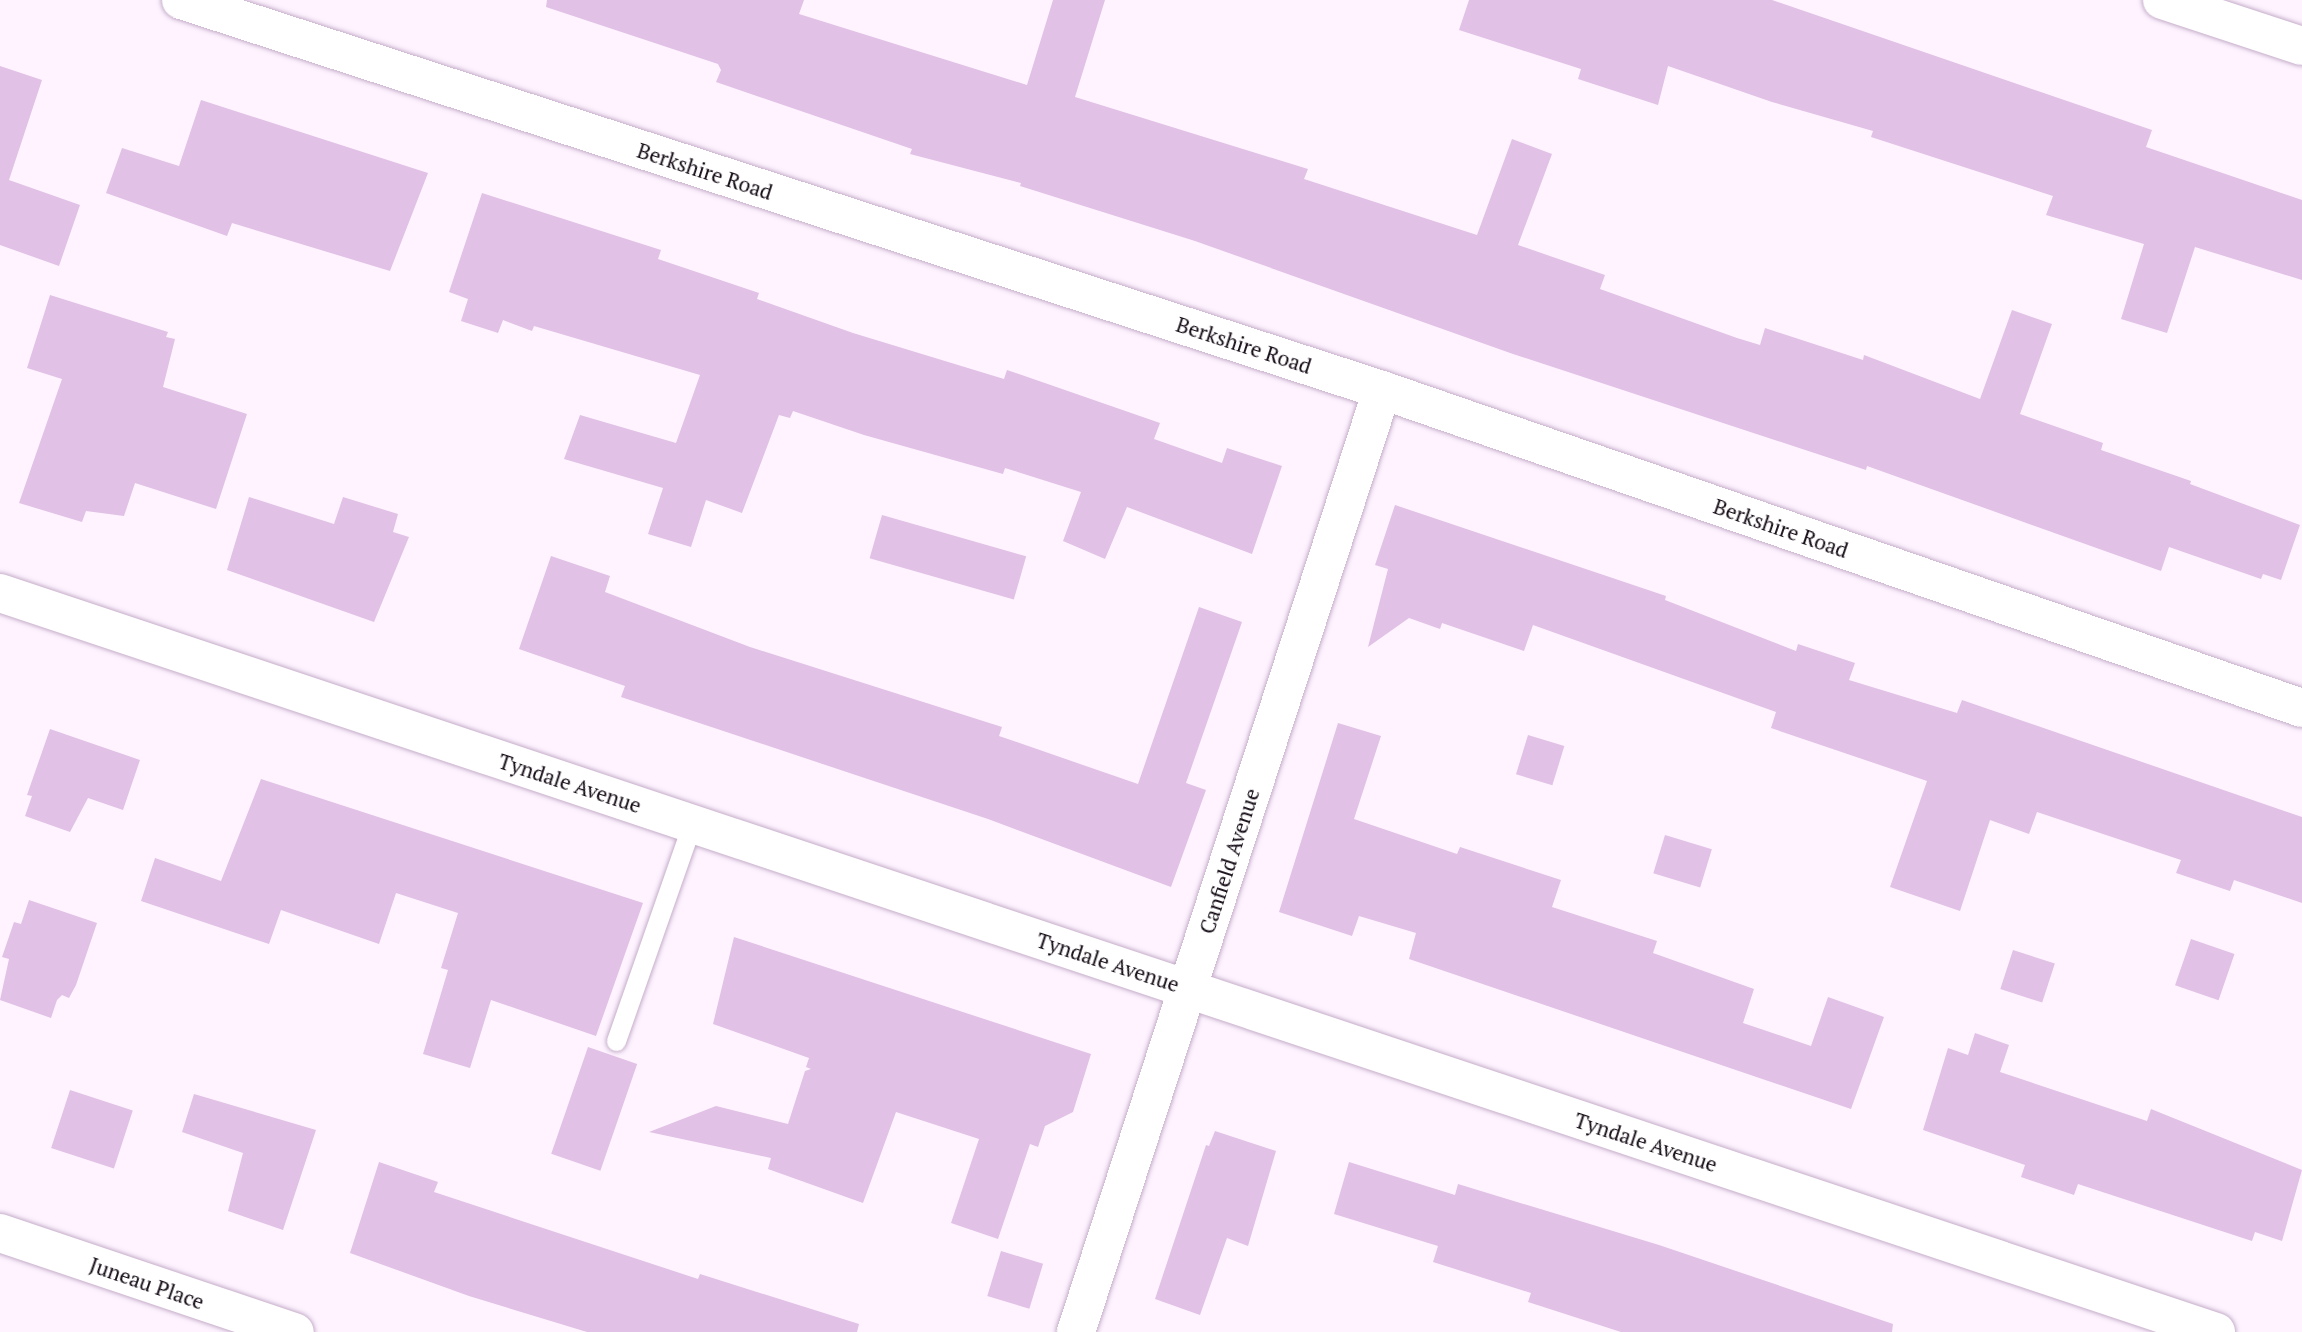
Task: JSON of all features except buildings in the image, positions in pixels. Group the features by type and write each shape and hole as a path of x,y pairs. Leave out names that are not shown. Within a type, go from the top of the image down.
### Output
{"street":[{"name":"Berkshire Road","path":"181,0 1382,390 2302,708"},
{"path":"2162,0 2302,46"},
{"name":"Canfield Avenue","path":"1076,1332 1382,390"},
{"name":"Tyndale Avenue","path":"0,593 2216,1332"},
{"name":"Juneau Place","path":"0,1233 295,1332"}],"lane":[{"path":"616,1041 692,824"}]}
